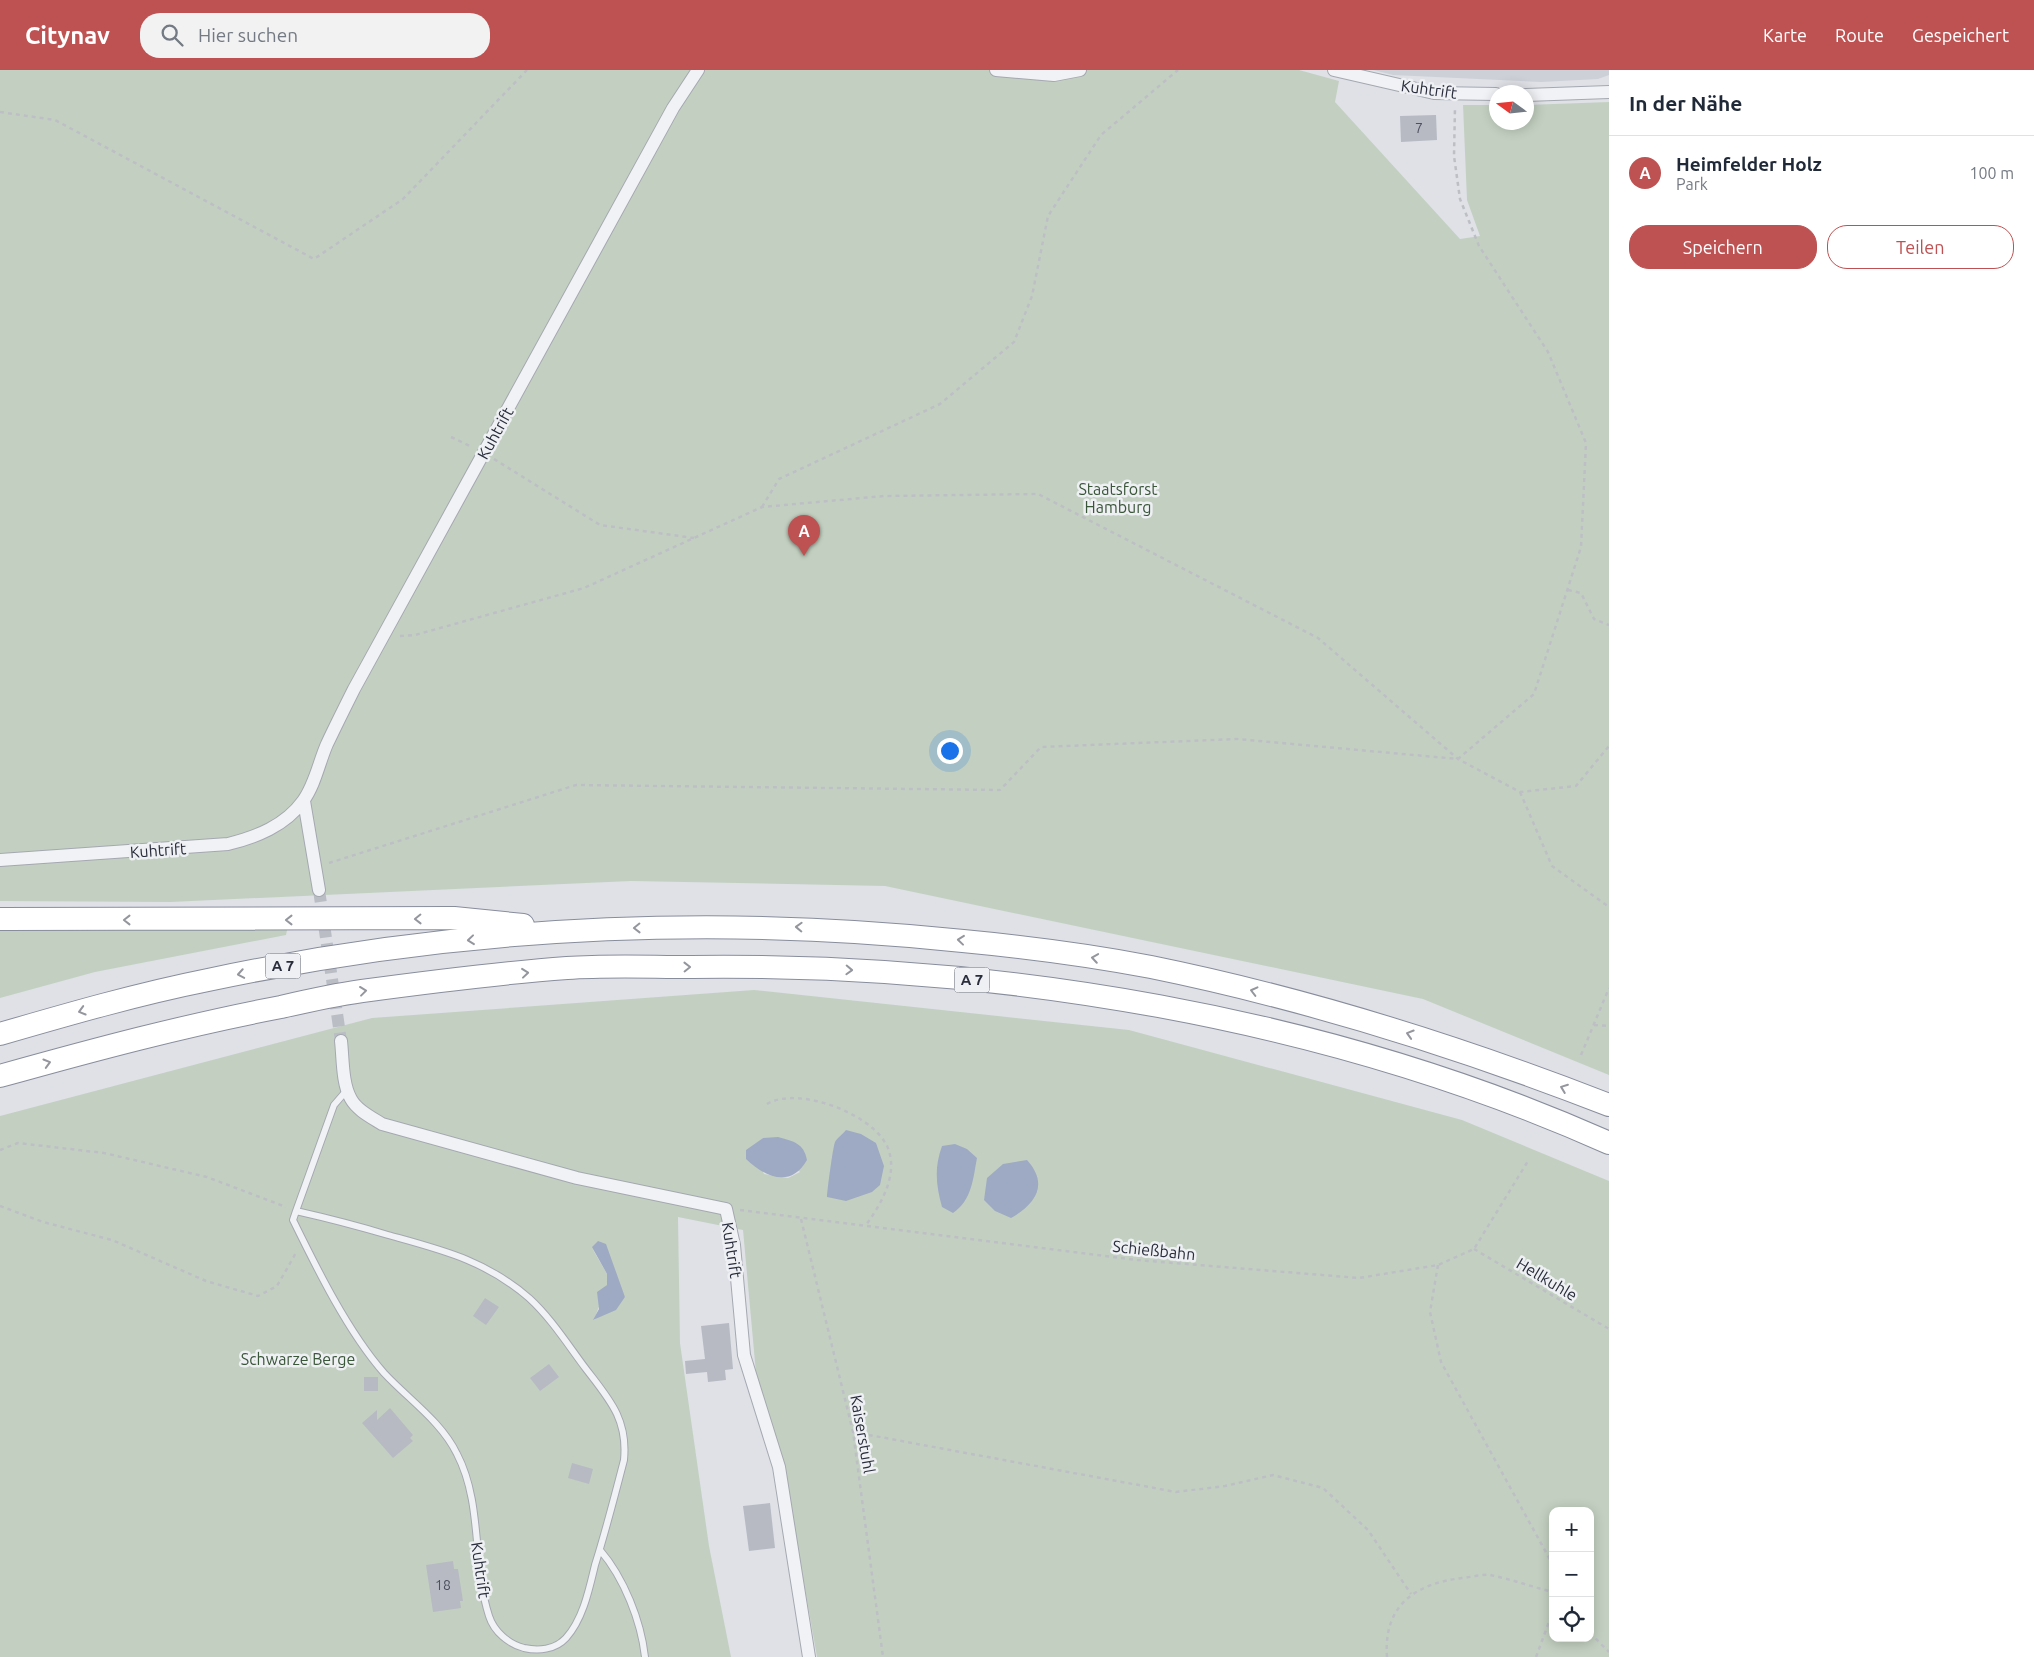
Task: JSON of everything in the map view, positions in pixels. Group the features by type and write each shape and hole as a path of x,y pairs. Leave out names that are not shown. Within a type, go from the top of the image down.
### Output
{"highway":[{"path":"0,920 454,918 571,929"},
{"name":"A 7","path":"0,1034 90,1008 207,980 356,953 571,929 713,926 802,927 894,933 1000,944 1148,966 1343,1014 1508,1066 1609,1105"},
{"name":"A 7","path":"0,1076 167,1031 358,991 569,968 738,966 885,971 1019,985 1131,1001 1264,1029 1376,1059 1492,1096 1609,1143"}],"street":[{"name":"Kuhtrift","path":"0,860 228,844 268,831 285,819 304,801 342,713 673,108 698,70"},
{"path":"996,70 1054,75 1080,70"},
{"name":"Kuhtrift","path":"1334,70 1434,93 1489,94"},
{"path":"1534,95 1609,92"},
{"path":"304,801 319,890"},
{"name":"Kuhtrift","path":"341,1041 347,1090 351,1099 360,1110 392,1128 577,1178 726,1209 734,1245 744,1355 779,1467 809,1657"}],"lane":[{"name":"Kuhtrift","path":"296,1211 466,1258 502,1279 528,1298 545,1315 612,1404 623,1425 626,1443 624,1460 584,1606 566,1639 554,1647 537,1650 522,1647 506,1640 489,1618 484,1598 471,1498 466,1476 457,1454 431,1419 378,1364 340,1306 294,1220 296,1211 334,1106 347,1090"},
{"path":"600,1550 615,1572 633,1608 645,1657"}],"path":[{"path":"0,112 54,120 314,259 403,199 527,70"},
{"path":"762,507 779,479 940,404 1014,342 1032,296 1048,216 1101,135 1178,70"},
{"path":"316,867 576,785 1000,790 1041,747 1237,739 1458,759 1534,694 1581,547 1586,443 1548,352 1479,246 1460,199 1454,156 1455,93"},
{"path":"451,437 484,453 600,525 694,538"},
{"path":"387,630 403,636 415,635 584,588 762,507 884,496 1038,494 1318,638 1458,759 1520,792 1576,786 1609,746"},
{"path":"1568,589 1581,593 1594,619 1609,626"},
{"path":"1520,792 1552,866 1609,907"},
{"path":"1581,1055 1609,988"},
{"path":"1594,1025 1609,1026"},
{"path":"767,1104 775,1099 823,1101 858,1118 884,1140 889,1151 891,1168 887,1190 866,1225"},
{"path":"0,1150 18,1143 104,1153 207,1177 296,1211"},
{"path":"1474,1249 1528,1161"},
{"path":"0,1206 43,1222 112,1240 206,1281 258,1296 278,1286 292,1263 300,1245 298,1230"},
{"name":"Schießbahn","path":"726,1209 1137,1260 1359,1278 1438,1266 1474,1249"},
{"name":"Kaiserstuhl","path":"801,1218 853,1432 883,1657"},
{"name":"Hellkuhle","path":"1474,1249 1609,1329"},
{"path":"1438,1266 1430,1312 1441,1362 1549,1558"},
{"path":"853,1432 1176,1492 1225,1486 1273,1475 1323,1488 1368,1530 1411,1594"},
{"path":"1387,1657 1386,1644 1393,1614 1411,1594 1442,1580 1488,1575 1549,1591"},
{"path":"1536,1657 1549,1622"},
{"path":"1594,1637 1609,1652"}],"shaded area":[{"path":"1373,70 1609,70 1609,75 1598,79 1541,82 1393,75"}],"green space":[{"name":"Staatsforst Hamburg","path":"0,70 1299,70 1339,81 1335,102 1460,239 1480,236 1467,200 1463,105 1489,105 1489,130 1534,130 1534,105 1609,102 1609,1075 1423,999 885,886 631,881 171,902 0,901"},
{"path":"0,929 287,930 286,935 95,972 0,998"},
{"name":"Schwarze Berge","path":"754,990 1129,1030 1462,1120 1609,1181 1609,1657 817,1657 781,1453 756,1373 743,1230 678,1217 680,1343 709,1546 731,1657 0,1657 0,1116 372,1018","holes":["763,1138 800,1172 788,1178 764,1174 752,1147","592,1248 625,1297 594,1320 607,1285 607,1274"]}],"water":[{"path":"846,1130 861,1134 876,1143 884,1166 880,1185 872,1192 846,1201 827,1197 835,1142"},
{"path":"778,1137 797,1144 806,1154 807,1160 801,1169 786,1177 770,1175 746,1159 746,1150 763,1138"},
{"path":"955,1144 967,1149 977,1158 973,1181 968,1195 953,1213 942,1207 937,1184 937,1169 942,1146"},
{"path":"1027,1160 1037,1177 1037,1193 1033,1200 1011,1218 995,1211 984,1200 987,1178 1003,1164"},
{"path":"598,1241 606,1244 625,1297 616,1310 593,1320 599,1309 597,1292 607,1285 607,1274 592,1247"}],"building":[{"path":"1436,115 1437,140 1401,142 1400,116"},
{"path":"485,1298 499,1307 486,1325 473,1316"},
{"path":"729,1323 733,1369 725,1370 726,1380 708,1382 707,1372 686,1374 685,1361 705,1359 701,1326"},
{"path":"549,1364 559,1377 540,1391 530,1378"},
{"path":"364,1377 378,1377 378,1391 364,1391"},
{"path":"390,1408 413,1435 410,1438 413,1441 393,1458 362,1423 377,1410 377,1420"},
{"path":"572,1463 593,1469 589,1484 568,1478"},
{"path":"770,1503 775,1548 749,1551 743,1506"},
{"path":"453,1561 454,1569 458,1569 463,1601 460,1601 461,1608 433,1612 426,1565"}],"tunnel":[{"path":"319,890 341,1041"}],"place":[{"name":"Heimfelder Holz","path":"804,556"}]}
